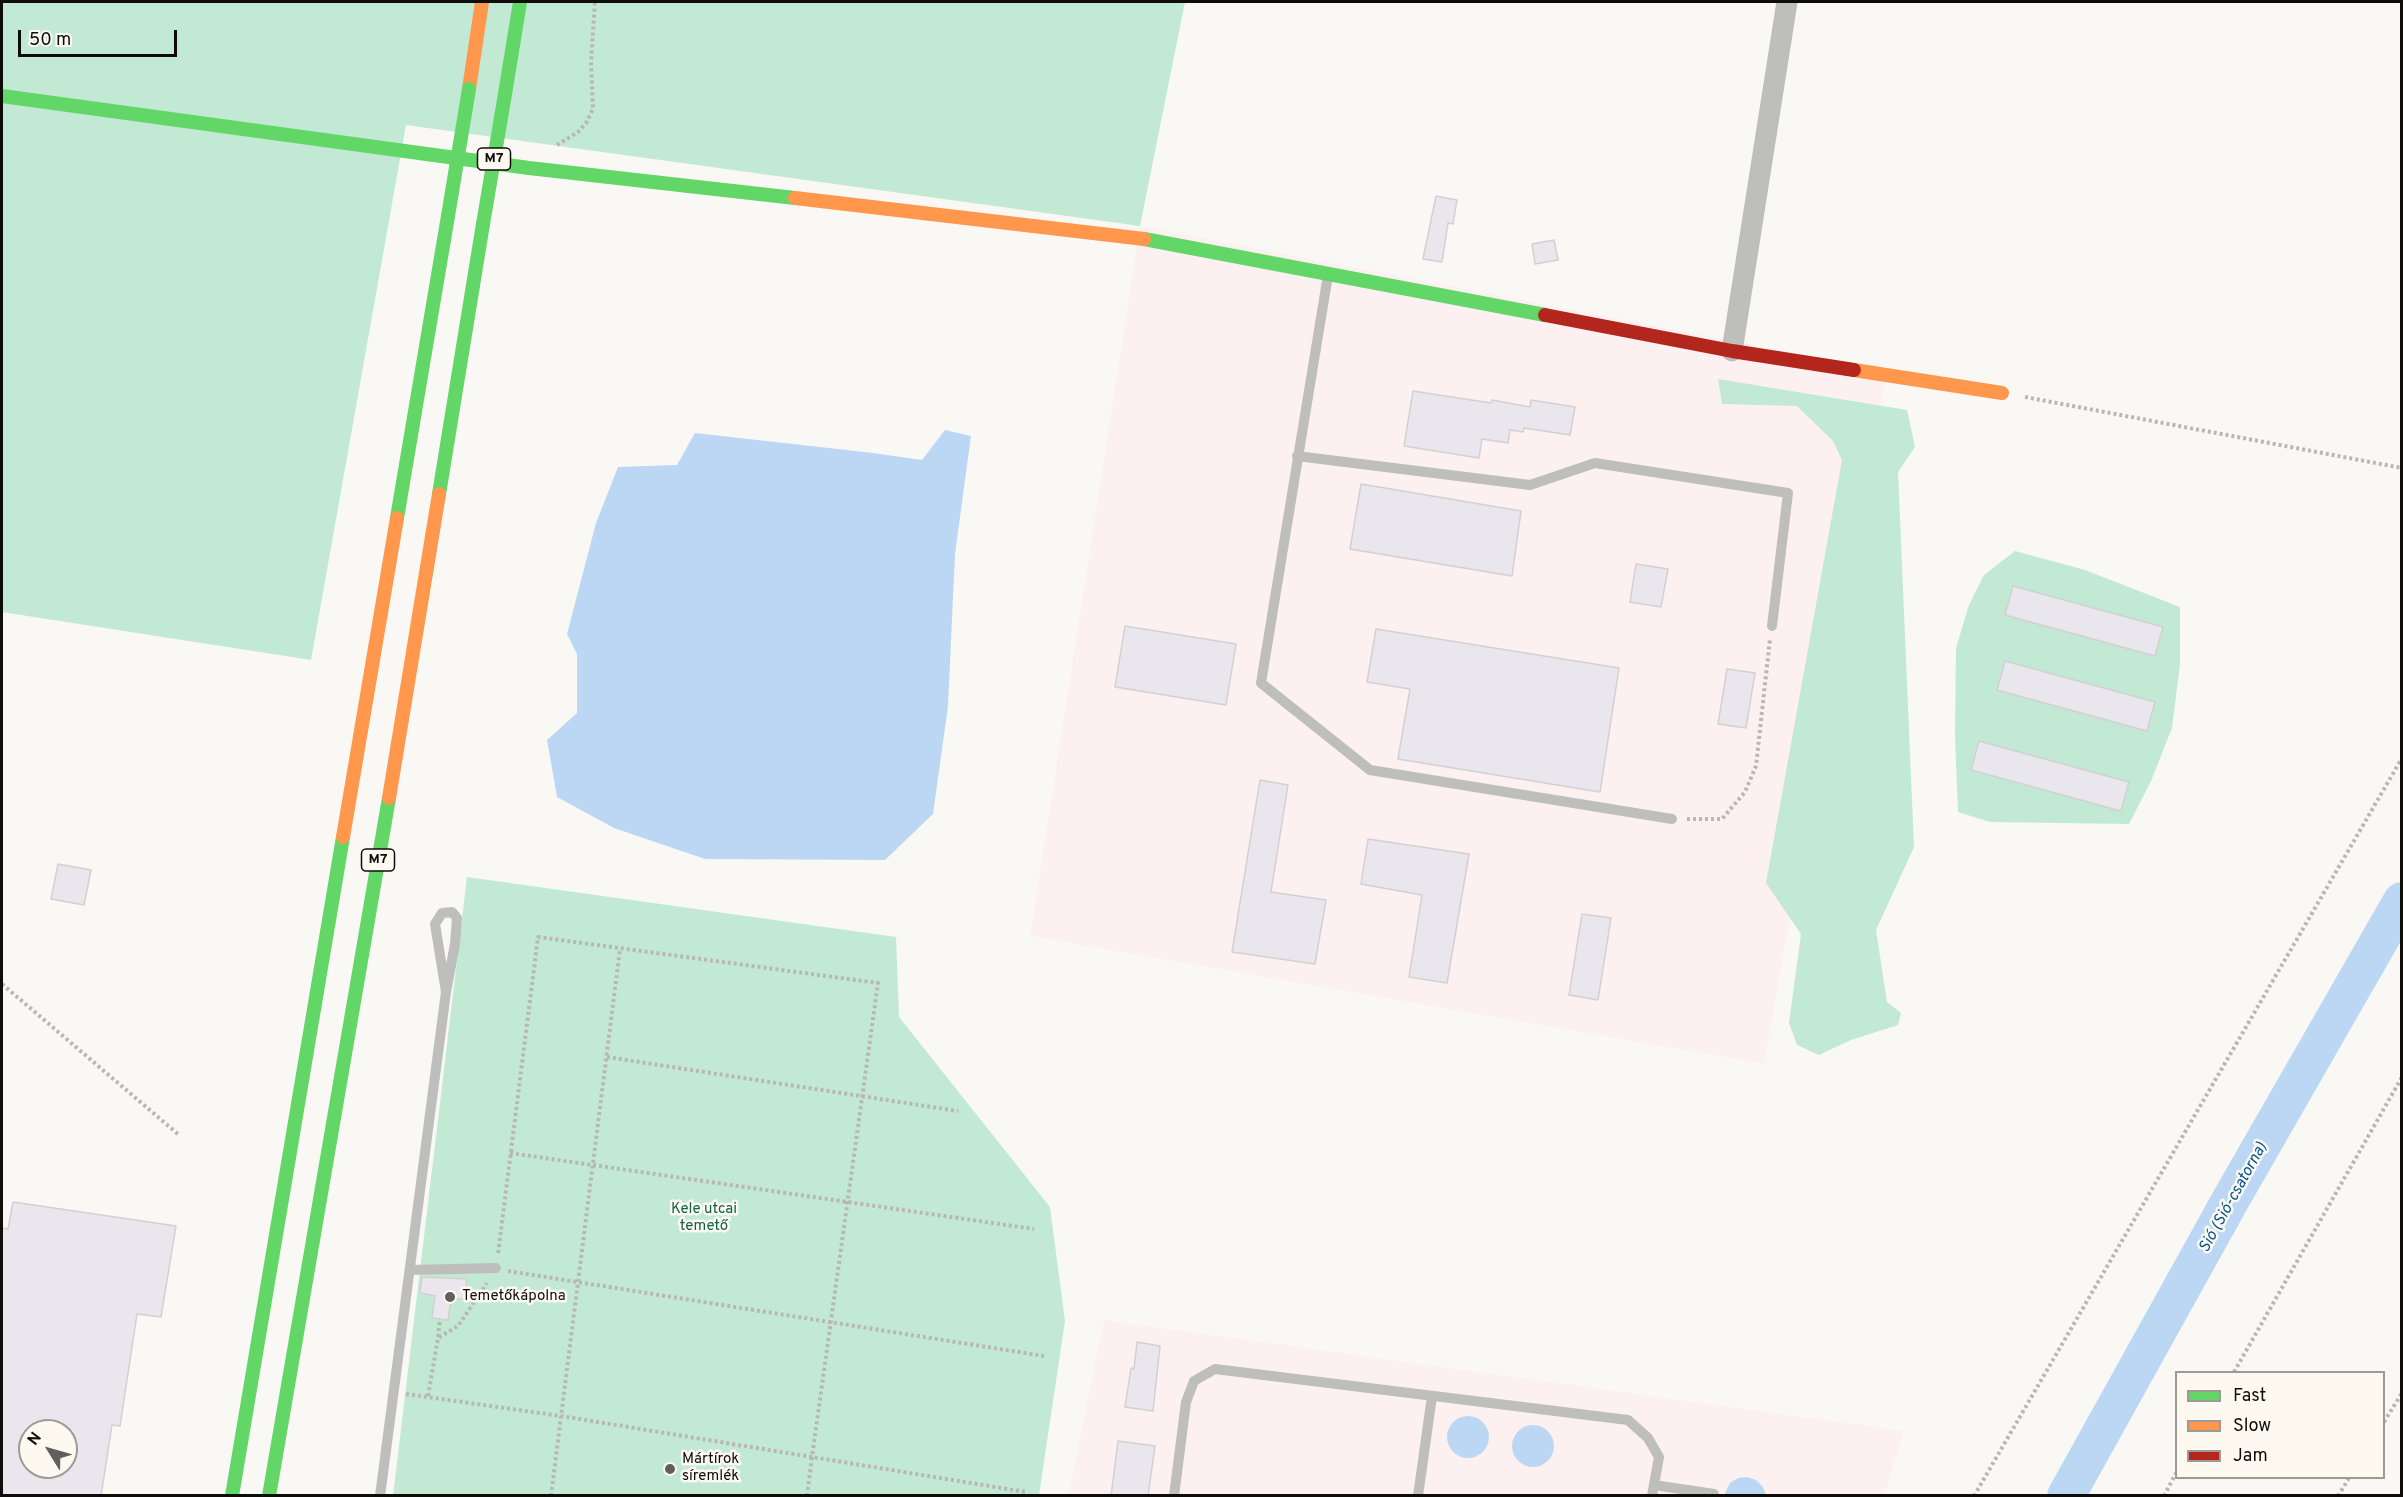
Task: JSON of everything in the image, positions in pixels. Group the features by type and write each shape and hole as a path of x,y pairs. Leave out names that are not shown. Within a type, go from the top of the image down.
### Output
{"main road":[{"name":"M7","path":"232,1496 482,2"},
{"name":"M7","path":"269,1496 357,991 520,2"},
{"path":"2,96 529,168 1136,237 1731,351 2002,393"}],"street":[{"path":"1731,351 1787,2"}],"lane":[{"path":"1328,275 1261,682 1370,770 1672,819"},
{"path":"1297,456 1530,485 1595,463 1788,493 1772,626"},
{"path":"380,1496 446,992 458,918 452,912 441,914 435,924 446,992"},
{"path":"410,1270 496,1268"},
{"path":"1174,1496 1186,1402 1194,1381 1215,1369 1628,1420 1648,1438 1659,1457 1653,1490 1714,1494"},
{"path":"1418,1496 1432,1396"}],"path":[{"path":"556,146 578,132 593,109 591,54 595,2"},
{"path":"2002,393 2402,468"},
{"path":"1672,819 1722,819 1745,792 1756,766 1772,626"},
{"path":"1974,1496 2402,758"},
{"path":"438,1338 458,1326 496,1268 538,937 878,983 807,1496"},
{"path":"551,1496 620,948"},
{"path":"2,984 179,1135"},
{"path":"608,1057 958,1111"},
{"path":"2235,1371 2402,1077"},
{"path":"510,1153 1034,1229"},
{"path":"496,1268 1044,1356"},
{"path":"428,1396 440,1319"},
{"path":"394,1392 561,1416 1026,1492"},
{"path":"2385,1420 2402,1393"},
{"path":"2164,1496 2175,1475"},
{"path":"2338,1496 2348,1479"}],"shaded area":[{"path":"1140,226 1887,371 1764,1064 1030,936"},
{"path":"1104,1320 1904,1431 1884,1495 1068,1496"}],"green space":[{"path":"2,2 1185,2 1140,226 406,125 311,660 2,612"},
{"path":"1718,379 1907,410 1915,447 1898,472 1914,847 1876,930 1887,1002 1901,1013 1898,1025 1851,1040 1819,1055 1797,1045 1789,1023 1801,934 1766,883 1842,460 1833,441 1797,406 1722,404"},
{"path":"2015,551 2085,570 2180,607 2180,664 2172,728 2151,781 2129,824 1990,822 1958,812 1955,736 1956,648 1969,605 1984,575"},
{"name":"Kele utcai temető","path":"467,877 896,937 899,1017 1050,1207 1065,1321 1039,1495 393,1496"}],"water":[{"path":"945,430 971,436 955,554 948,706 933,814 885,860 705,859 614,828 557,797 547,740 577,713 577,654 567,634 596,523 618,467 677,465 695,433 922,460"},
{"path":"1468,1416 1483,1422 1489,1437 1483,1452 1468,1458 1453,1452 1447,1437 1453,1422"},
{"path":"1533,1425 1548,1431 1554,1446 1548,1461 1533,1467 1518,1461 1512,1446 1518,1431"},
{"path":"1747,1477 1756,1480 1763,1487 1766,1495 1724,1495 1730,1483 1738,1478"}],"building":[{"path":"1436,196 1457,200 1453,224 1448,223 1442,262 1423,259"},
{"path":"1554,240 1558,260 1535,264 1532,244"},
{"path":"1413,391 1530,407 1531,400 1575,407 1570,435 1524,428 1523,432 1510,430 1508,443 1482,439 1479,458 1404,446"},
{"path":"1361,484 1521,511 1512,576 1350,549"},
{"path":"1636,564 1668,569 1661,607 1630,602"},
{"path":"2013,586 2163,627 2155,656 2005,615"},
{"path":"1125,626 1236,644 1226,705 1115,687"},
{"path":"1376,629 1619,668 1600,792 1398,759 1410,689 1367,682"},
{"path":"2005,661 2155,702 2147,731 1997,690"},
{"path":"1727,669 1755,673 1746,728 1718,724"},
{"path":"1979,741 2129,782 2121,811 1971,770"},
{"path":"1260,780 1288,785 1271,892 1326,900 1315,964 1232,952"},
{"path":"1368,839 1469,854 1447,983 1409,977 1422,895 1361,884"},
{"path":"58,864 91,870 84,905 51,899"},
{"path":"1582,914 1611,918 1598,1000 1569,995"},
{"path":"13,1202 176,1226 161,1317 137,1314 120,1426 112,1425 101,1496 2,1496 2,1228 8,1229"},
{"name":"Temetőkápolna","path":"422,1277 467,1279 464,1299 451,1298 448,1320 432,1318 435,1296 420,1293"},
{"path":"1137,1342 1160,1346 1153,1411 1125,1407 1131,1368 1134,1369"},
{"path":"1118,1441 1155,1446 1148,1496 1111,1496"}],"waterway":[{"name":"Sió (Sió-csatorna)","path":"2066,1496 2231,1199 2402,901"}],"traffic: fast":[{"path":"505,94 520,2"},
{"path":"448,216 469,89"},
{"path":"483,224 505,94"},
{"path":"2,96 529,168 795,198"},
{"path":"397,518 448,216"},
{"path":"439,494 483,224"},
{"path":"1144,239 1545,315"},
{"path":"269,1496 389,798"},
{"path":"232,1496 343,837"}],"traffic: slow":[{"path":"469,89 482,2"},
{"path":"795,198 1144,239"},
{"path":"1854,370 2002,393"},
{"path":"389,798 439,494"},
{"path":"343,837 397,518"}],"traffic: jam":[{"path":"1545,315 1732,351 1854,370"}],"place":[{"name":"Temetőkápolna","path":"450,1297"},
{"name":"Mártírok síremlék","path":"670,1469"}]}
